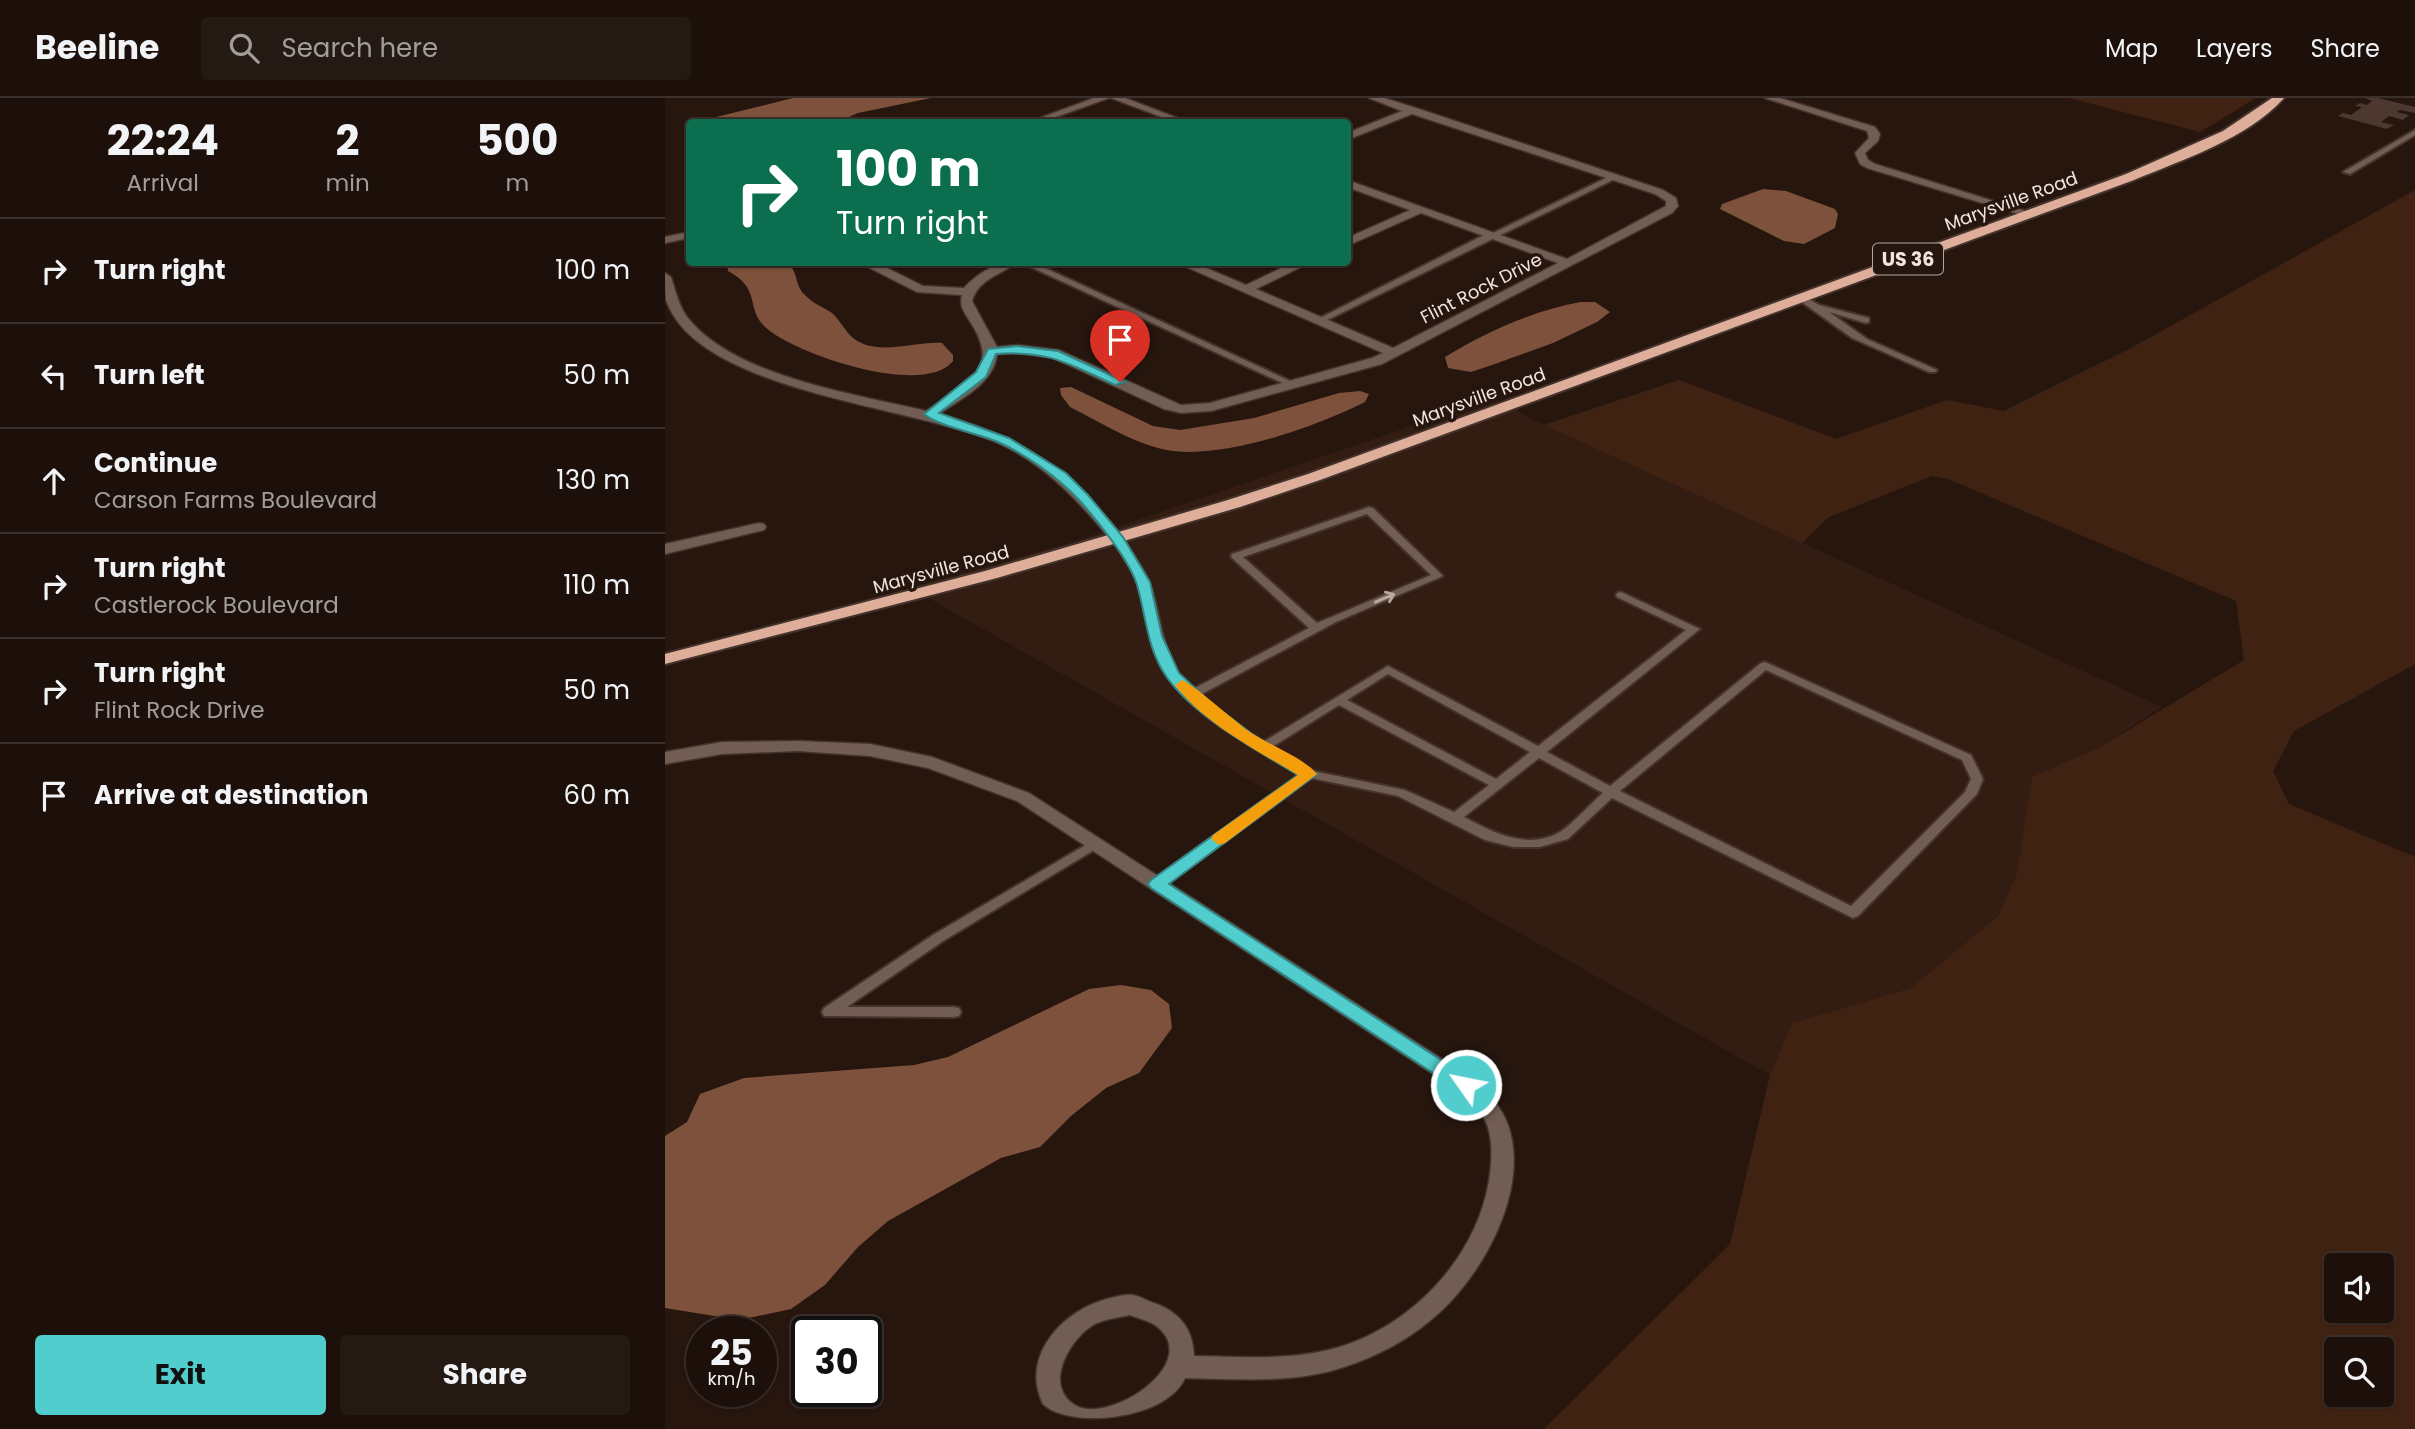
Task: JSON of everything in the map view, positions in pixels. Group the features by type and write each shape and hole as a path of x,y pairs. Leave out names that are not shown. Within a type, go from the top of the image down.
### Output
{"highway":[{"name":"Marysville Road","path":"665,659 865,609 1118,540 1314,477 2029,214 2194,150 2243,124 2279,98"}],"street":[{"path":"1043,119 1104,98"},
{"path":"1116,98 1175,119"},
{"name":"Flint Rock Drive","path":"992,351 1017,349 1054,353 1169,406 1181,409 1211,407 1354,370 1395,353 1668,211 1672,206 1667,195 1374,98"},
{"path":"1770,98 1871,129 1875,134 1874,139 1860,153 1864,162 1871,166 2029,214"},
{"path":"1351,135 1412,110"},
{"path":"1351,185 1568,263"},
{"path":"1351,241 1421,209"},
{"path":"665,240 686,236"},
{"path":"872,266 921,289 969,292"},
{"path":"930,414 982,374 992,351 990,340 968,314 965,304 969,292 987,274 1004,266"},
{"path":"1190,266 1395,353"},
{"path":"1245,290 1296,266"},
{"path":"665,277 673,303 684,320 699,335 740,362 804,385 971,426 1034,457 1061,476 1084,497 1118,540"},
{"path":"665,549 759,527"},
{"path":"665,758 722,748 798,746 870,750 932,762 1023,797 1466,1085 1492,1113 1503,1146 1495,1215 1457,1278 1432,1305 1398,1333 1344,1357 1314,1364 1279,1368 1182,1367"},
{"path":"1131,1305 1155,1311 1173,1324 1183,1343 1182,1367 1172,1390 1153,1409 1127,1422 1114,1424 1100,1425 1075,1420 1057,1405 1048,1384 1050,1361 1061,1338 1081,1320 1095,1313 1131,1305"}],"lane":[{"path":"2347,172 2415,132"},
{"path":"1318,321 1615,177"},
{"path":"1033,266 1294,385"},
{"path":"1802,298 1819,307 1866,320"},
{"path":"1819,307 1832,320 1857,337 1931,370"},
{"path":"1192,694 1332,620 1438,576 1369,510 1236,556 1316,628"},
{"path":"1118,540 1143,582 1155,636 1172,675 1205,707 1263,747 1309,774 1401,793 1490,837 1513,843 1541,843 1563,836 1611,792 1765,665 1952,749 1967,758 1977,779 1971,794 1853,913 1611,792 1388,669 1263,747"},
{"path":"1455,818 1694,629 1621,595"},
{"path":"1338,700 1498,785"},
{"path":"1157,884 1309,774"},
{"path":"954,1012 829,1012 938,938 1094,844"}],"shaded area":[{"path":"793,98 931,98 858,113 844,119 708,119"},
{"path":"2069,98 2256,98 2200,132"},
{"path":"1763,189 1786,191 1835,209 1838,214 1835,228 1804,244 1784,241 1720,209 1722,204"},
{"path":"2415,190 2415,664 2294,731 2273,771 2289,804 2415,857 2415,1429 1544,1429 1730,1244 1770,1075 1792,1023 1911,988 1998,916 2017,873 2032,777 2100,747 2244,660 2236,601 1948,479 1932,476 1829,517 1802,543 1544,425 1679,380 1836,439 1947,400 2004,411 2131,348"},
{"path":"727,266 790,266 802,291 832,313 853,338 863,344 896,347 942,343 953,355 953,361 938,371 915,375 888,374 859,368 803,349 765,327 759,320 745,285 728,271"},
{"path":"1581,302 1595,302 1610,312 1597,322 1553,343 1495,364 1471,372 1448,368 1445,357 1477,339 1528,316"},
{"path":"1071,387 1153,426 1180,430 1254,418 1339,393 1360,391 1369,394 1365,402 1292,432 1235,447 1181,452 1136,440 1070,407 1061,395 1060,388"},
{"path":"1493,398 1544,425 2162,707 2100,747 2033,777 2017,873 1998,916 1911,988 1792,1023 1770,1075 909,587 1070,543"},
{"path":"1121,985 1151,990 1169,1004 1172,1028 1139,1073 1106,1088 1071,1116 1040,1147 1001,1158 888,1221 858,1247 825,1285 791,1309 758,1316 714,1316 665,1308 665,1136 687,1122 700,1094 744,1078 914,1065 948,1057 1089,989"}],"building":[{"path":"2365,98 2378,98 2415,107 2415,113 2400,110 2397,112 2409,115 2403,120 2389,116 2381,122 2394,125 2387,129 2338,116 2343,113 2351,115 2362,107 2355,106 2360,103 2367,105 2372,101"}],"slow traffic":[{"path":"1182,685 1205,707 1246,737 1309,774 1219,839"}],"route":[{"path":"1120,382 1054,353 1017,349 992,351 982,374 930,414 971,426 1004,440 1061,476 1084,497 1118,540 1143,582 1155,636 1172,675 1205,707 1246,737 1309,774 1157,884 1466,1085"}]}
